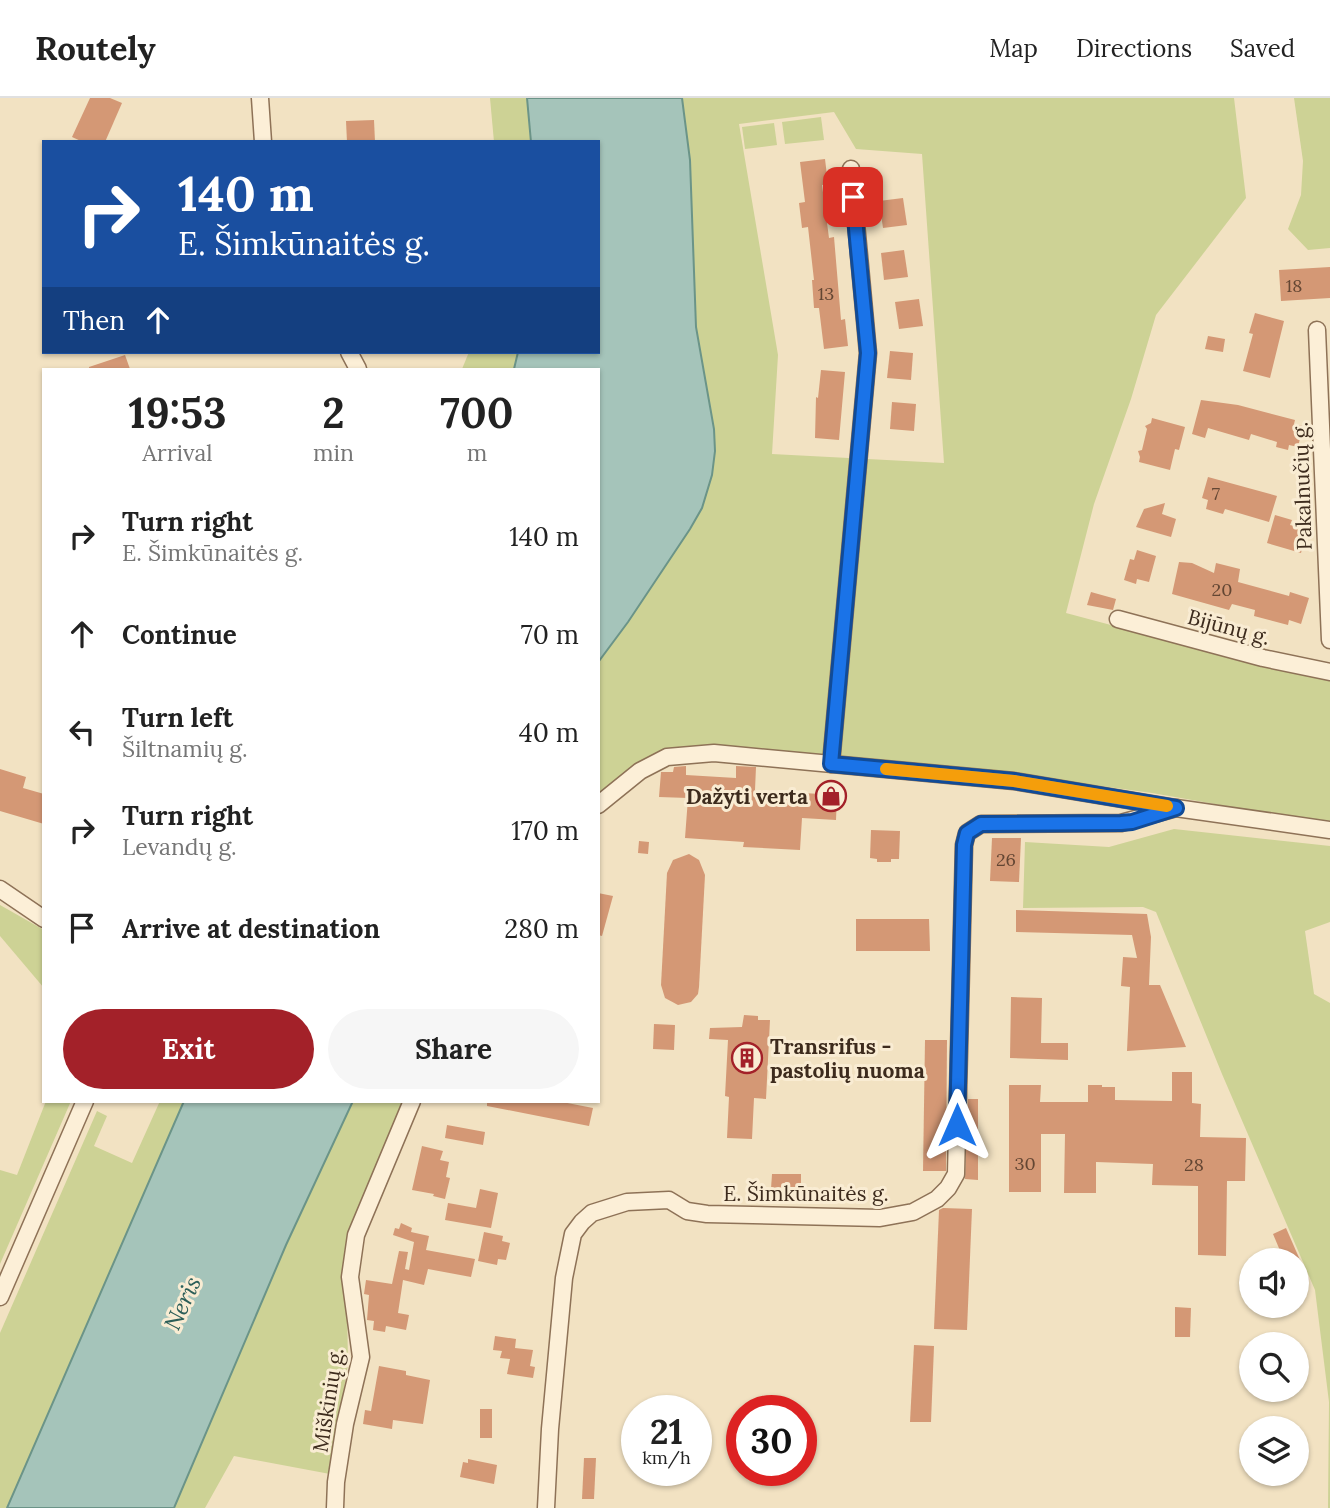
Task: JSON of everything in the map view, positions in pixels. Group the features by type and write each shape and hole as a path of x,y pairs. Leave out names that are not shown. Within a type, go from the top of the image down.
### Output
{"street":[{"path":"260,98 263,140"},
{"path":"831,764 868,353 850,169"},
{"name":"Pakalnučių g.","path":"1317,330 1330,640"},
{"name":"Bijūnų g.","path":"1118,619 1263,658 1330,672"},
{"path":"600,803 640,771 667,757 714,753 1014,781 1330,830"},
{"name":"E. Šimkūnaitės g.","path":"546,1508 550,1429 564,1278 573,1234 582,1222 605,1207 648,1199 669,1200 687,1211 707,1214 880,1218 913,1212 937,1199 957,1174 959,987 964,845 967,833 981,824 1132,822 1176,808"},
{"path":"0,889 42,918"},
{"path":"0,1297 84,1103"},
{"name":"Miškinių g.","path":"335,1508 345,1424 361,1357 350,1277 351,1254 356,1235 411,1103"}],"green space":[{"path":"490,98 527,98 531,140 494,140"},
{"path":"682,98 1234,98 1246,198 1156,315 1131,399 1094,504 1066,613 1330,680 1330,821 1020,775 753,750 632,769 600,791 600,660 690,529 702,508 712,475 714,429 696,327 690,160","holes":["834,112 856,149 922,154 944,463 772,454 778,355 739,124"]},
{"path":"1294,98 1330,98 1330,248 1308,250 1288,229 1301,195 1303,161"},
{"path":"821,117 824,140 785,144 782,122"},
{"path":"774,123 777,145 745,149 742,127"},
{"path":"468,354 518,354 514,368 462,368"},
{"path":"1174,829 1330,846 1330,922 1305,931 1314,994 1330,1003 1330,1508 1329,1402 1315,1290 1309,1276 1309,1248 1297,1248 1156,912 1143,907 1023,908 1025,842 1109,847"},
{"path":"0,905 42,929 42,986 0,936"},
{"path":"45,1103 70,1103 0,1264 0,1170 17,1175"},
{"path":"159,1103 183,1103 7,1508 0,1508 0,1333 97,1111 107,1116 94,1146 132,1163"},
{"path":"352,1103 407,1103 346,1246 348,1364 330,1474 234,1456 205,1508 174,1508 286,1245"}],"water":[{"path":"527,98 682,98 690,160 696,327 714,429 712,475 702,508 690,529 600,660 600,368 514,368 518,354 600,354 600,140 531,140"},
{"name":"Neris","path":"183,1103 352,1103 286,1245 174,1508 7,1508"}],"building":[{"path":"90,98 110,98 122,103 106,140 79,140 72,137"},
{"path":"374,120 375,140 347,140 346,121"},
{"path":"825,159 828,184 822,185 829,238 834,237 841,320 845,319 848,346 824,349 819,308 814,308 808,227 802,228 799,203 805,202 800,162"},
{"path":"903,198 907,225 883,228 879,201"},
{"path":"904,250 908,277 884,280 881,253"},
{"path":"1330,267 1330,298 1281,301 1279,270"},
{"path":"919,299 923,326 899,329 895,302"},
{"path":"1255,313 1284,321 1270,378 1243,371 1253,334 1249,333"},
{"path":"1208,336 1225,339 1223,352 1205,349"},
{"path":"890,351 913,353 911,380 887,378"},
{"path":"125,355 130,368 89,368"},
{"path":"821,370 845,372 839,440 815,438 816,397 818,398"},
{"path":"1201,400 1238,405 1295,420 1294,424 1303,426 1298,447 1289,445 1288,450 1276,447 1277,442 1251,434 1249,440 1208,428 1205,438 1192,434"},
{"path":"892,402 916,404 914,431 890,429"},
{"path":"1152,418 1185,427 1179,450 1175,449 1170,470 1139,462 1138,451 1142,450 1147,429 1145,426 1151,423"},
{"path":"1208,477 1277,496 1269,522 1225,509 1223,514 1206,509 1208,500 1202,498"},
{"path":"1165,503 1162,514 1176,519 1171,537 1136,527 1144,509"},
{"path":"1275,515 1292,520 1290,525 1307,529 1301,553 1267,543"},
{"path":"1137,550 1156,556 1149,582 1137,579 1136,584 1124,580 1130,559 1134,560"},
{"path":"1179,562 1192,563 1214,573 1216,563 1240,569 1238,582 1289,596 1290,592 1309,598 1301,624 1289,620 1288,625 1254,616 1255,610 1232,604 1229,610 1172,594"},
{"path":"1091,592 1116,599 1113,610 1087,605"},
{"path":"686,766 686,775 736,778 736,766 756,767 755,790 837,795 836,820 802,818 800,850 743,847 744,842 685,838 688,798 659,797 661,772 673,772 674,767"},
{"path":"0,769 26,777 23,788 42,793 42,823 0,811"},
{"path":"871,830 900,831 899,859 877,862 877,859 870,858"},
{"path":"992,838 1021,838 1019,882 990,881"},
{"path":"639,841 649,842 648,854 638,853"},
{"path":"689,854 699,860 705,875 699,987 698,994 691,1002 678,1005 665,998 661,985 667,873 673,860"},
{"path":"600,893 613,896 600,936"},
{"path":"1016,910 1147,914 1151,937 1149,985 1160,985 1186,1047 1127,1051 1130,987 1121,986 1123,957 1137,958 1132,935 1016,932"},
{"path":"856,919 929,919 930,951 856,951"},
{"path":"1011,997 1042,998 1041,1043 1068,1043 1068,1060 1010,1058"},
{"name":"Transrifus - pastolių nuoma","path":"744,1015 758,1016 758,1020 770,1020 766,1099 754,1098 752,1139 727,1138 729,1097 725,1096 728,1040 709,1039 710,1028 742,1027"},
{"path":"654,1024 675,1025 674,1050 653,1049"},
{"path":"925,1040 947,1040 946,1171 923,1171"},
{"path":"1172,1072 1192,1072 1192,1103 1201,1104 1200,1137 1246,1138 1245,1181 1227,1181 1226,1256 1198,1255 1198,1186 1152,1185 1153,1164 1096,1162 1096,1193 1064,1193 1065,1134 1041,1134 1041,1192 1009,1192 1009,1085 1041,1085 1040,1102 1088,1102 1088,1085 1115,1087 1115,1100 1172,1101"},
{"path":"968,1099 978,1099 978,1180 965,1179"},
{"path":"487,1103 567,1103 593,1108 589,1126 487,1106"},
{"path":"447,1125 485,1132 483,1145 445,1138"},
{"path":"422,1146 443,1151 440,1160 449,1162 446,1177 450,1178 445,1199 412,1190"},
{"path":"772,1174 801,1174 801,1190 771,1189"},
{"path":"480,1189 498,1193 491,1228 445,1220 448,1203 476,1208"},
{"path":"972,1209 967,1330 934,1329 939,1210"},
{"path":"401,1223 412,1228 411,1232 429,1236 426,1250 475,1259 471,1277 428,1269 424,1285 403,1280 398,1313 409,1315 406,1330 386,1326 385,1332 373,1330 374,1321 367,1320 369,1295 364,1294 366,1280 392,1284 399,1251 408,1252 405,1269 409,1270 414,1242 393,1235 395,1228 399,1229"},
{"path":"1286,1228 1295,1248 1279,1248 1273,1234"},
{"path":"484,1232 503,1236 502,1241 510,1243 506,1260 498,1259 497,1265 478,1261"},
{"path":"1175,1307 1191,1308 1190,1337 1175,1337"},
{"path":"495,1336 516,1339 515,1348 533,1350 530,1366 535,1367 533,1378 507,1374 510,1359 500,1358 502,1351 493,1350"},
{"path":"914,1345 934,1346 931,1422 910,1422"},
{"path":"379,1366 406,1371 406,1375 430,1380 423,1424 393,1420 392,1429 363,1424 365,1410 371,1411"},
{"path":"480,1409 492,1409 492,1438 480,1438"},
{"path":"584,1458 596,1458 594,1499 582,1499"},
{"path":"468,1459 497,1465 494,1484 460,1477 463,1462 468,1463"}],"slow traffic":[{"path":"886,769 1014,781 1167,806"}],"place":[{"name":"Dažyti verta","path":"831,796"},
{"name":"Transrifus - pastolių nuoma","path":"747,1058"}],"route":[{"path":"853,197 868,353 831,764 1014,781 1176,808 1132,822 981,824 967,833 964,845 959,987 957,1125"}]}
